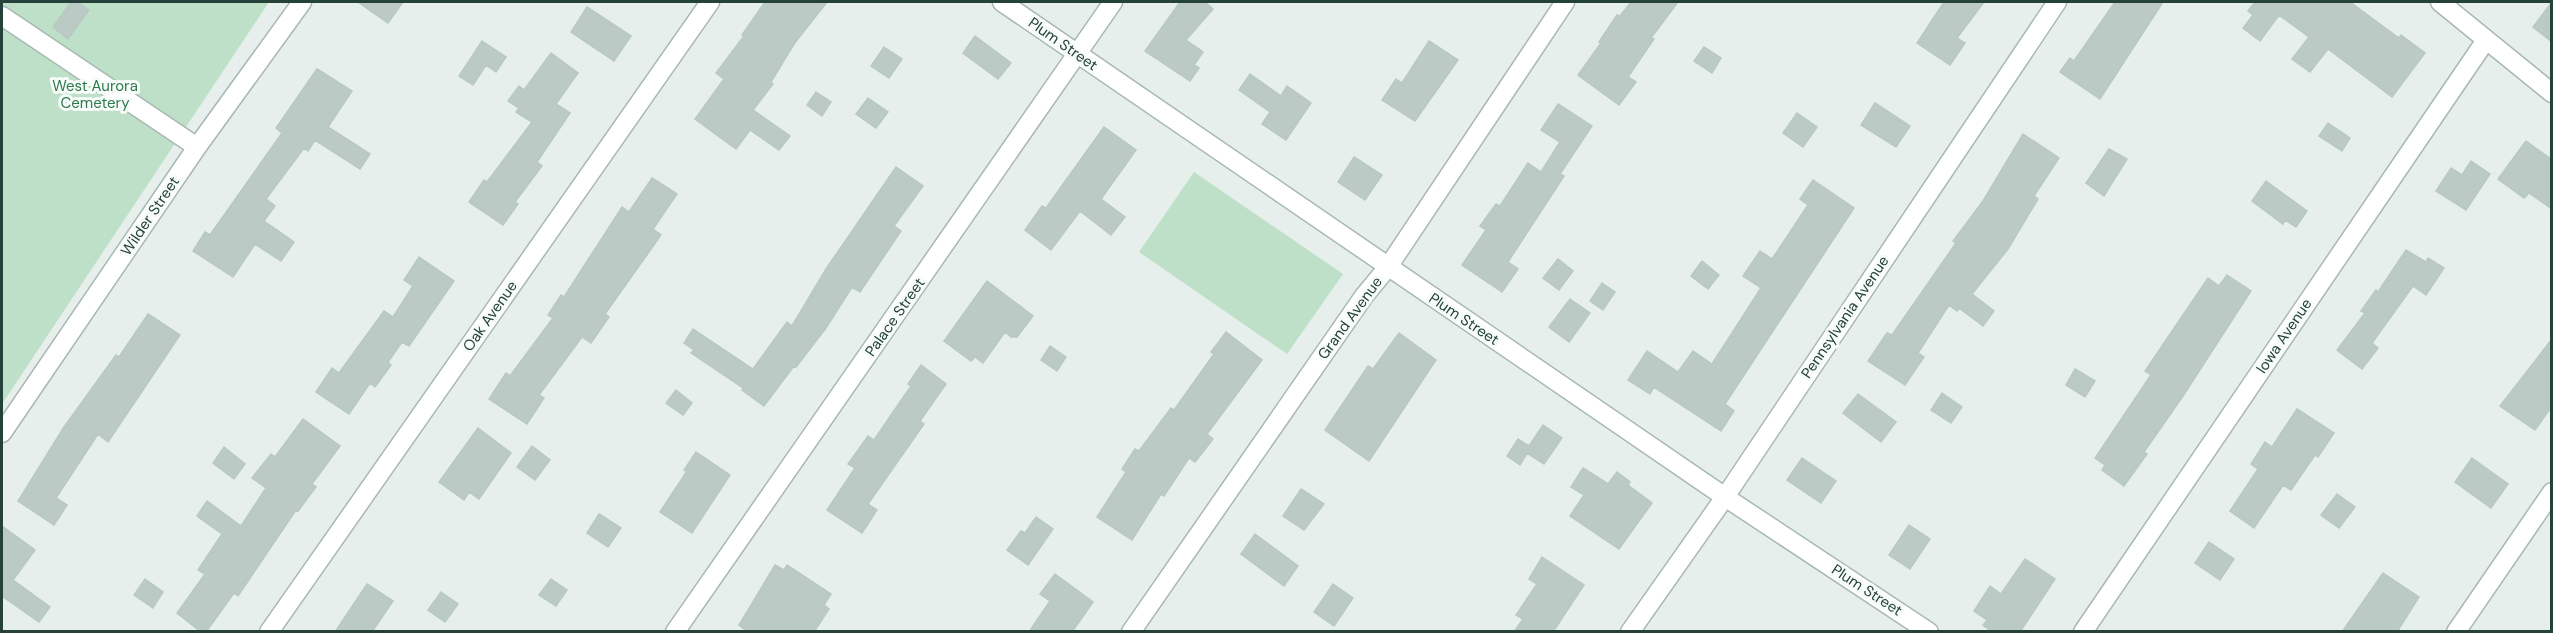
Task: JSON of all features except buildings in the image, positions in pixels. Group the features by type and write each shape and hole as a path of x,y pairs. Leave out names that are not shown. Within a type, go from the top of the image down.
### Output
{"street":[{"name":"Wilder Street","path":"2,433 197,147 302,2"},
{"name":"Oak Avenue","path":"269,632 710,2"},
{"name":"Plum Street","path":"1002,2 1725,497 1929,632"},
{"name":"Palace Street","path":"675,632 1113,2"},
{"name":"Grand Avenue","path":"1131,632 1364,296 1388,267 1565,2"},
{"name":"Pennsylvania Avenue","path":"1630,632 1725,497 2057,2"},
{"path":"2440,2 2552,93"},
{"path":"2,16 197,147"},
{"name":"Iowa Avenue","path":"2083,632 2486,40"},
{"path":"2457,632 2552,492"}],"green space":[{"name":"West Aurora Cemetery","path":"2,2 269,2 2,404"},
{"path":"1194,172 1343,274 1287,354 1139,252"}]}
